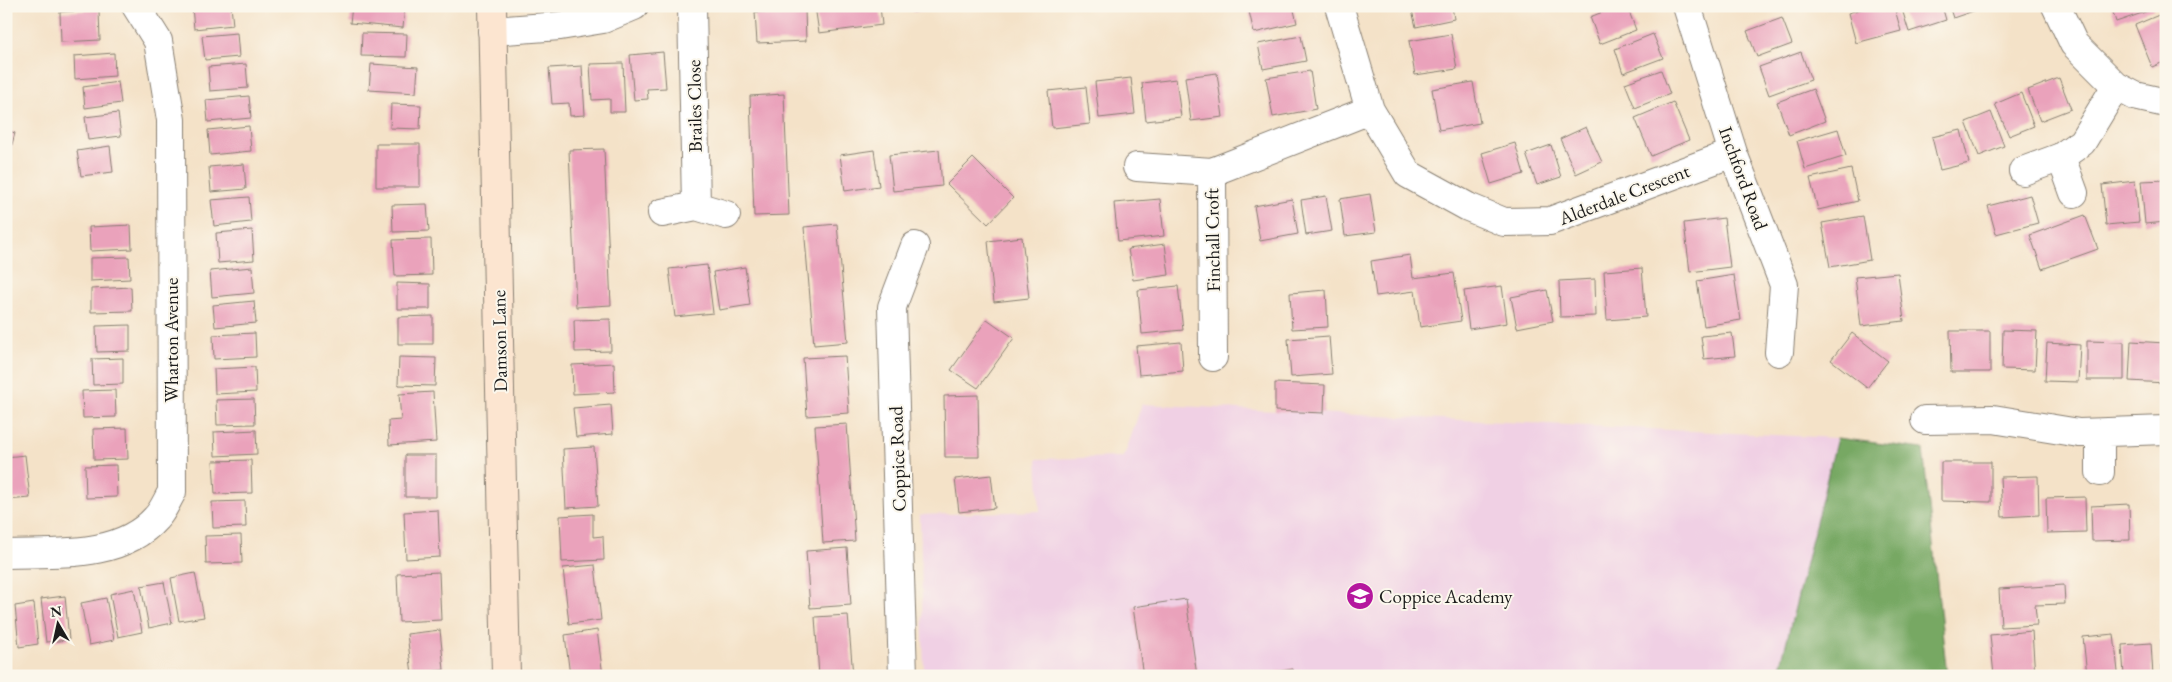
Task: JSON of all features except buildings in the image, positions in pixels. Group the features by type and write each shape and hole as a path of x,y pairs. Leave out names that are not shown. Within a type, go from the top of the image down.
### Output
{"street":[{"name":"Wharton Avenue","path":"6,554 96,550 130,538 156,518 172,492 171,120 158,41 136,6"},
{"path":"492,19 560,26 603,19 634,6"},
{"name":"Brailes Close","path":"692,6 696,206"},
{"name":"Alderdale Crescent","path":"1339,6 1370,110 1408,174 1468,207 1504,222 1550,222 1733,153"},
{"name":"Inchford Road","path":"1687,6 1733,153 1784,284 1779,352"},
{"path":"2056,6 2074,44 2116,86 2135,96 2166,103"},
{"name":"Damson Lane","path":"492,19 506,676"},
{"path":"2022,171 2061,157 2082,142 2116,86"},
{"name":"Finchall Croft","path":"1213,357 1212,172 1370,110"},
{"path":"2061,157 2074,193"},
{"path":"1137,166 1212,172"},
{"path":"662,213 696,206 726,215"},
{"name":"Coppice Road","path":"903,676 892,306 915,246"},
{"path":"1925,420 1993,419 2079,433 2100,434 2166,430"},
{"path":"2100,434 2100,472"}],"shaded area":[{"name":"Coppice Academy","path":"1142,404 1837,438 1778,676 924,676 920,515 1040,511 1037,459 1124,457"}],"green space":[{"path":"1837,438 1923,449 1947,676 1778,676"}],"place":[{"name":"Coppice Academy","path":"1360,596"}]}
